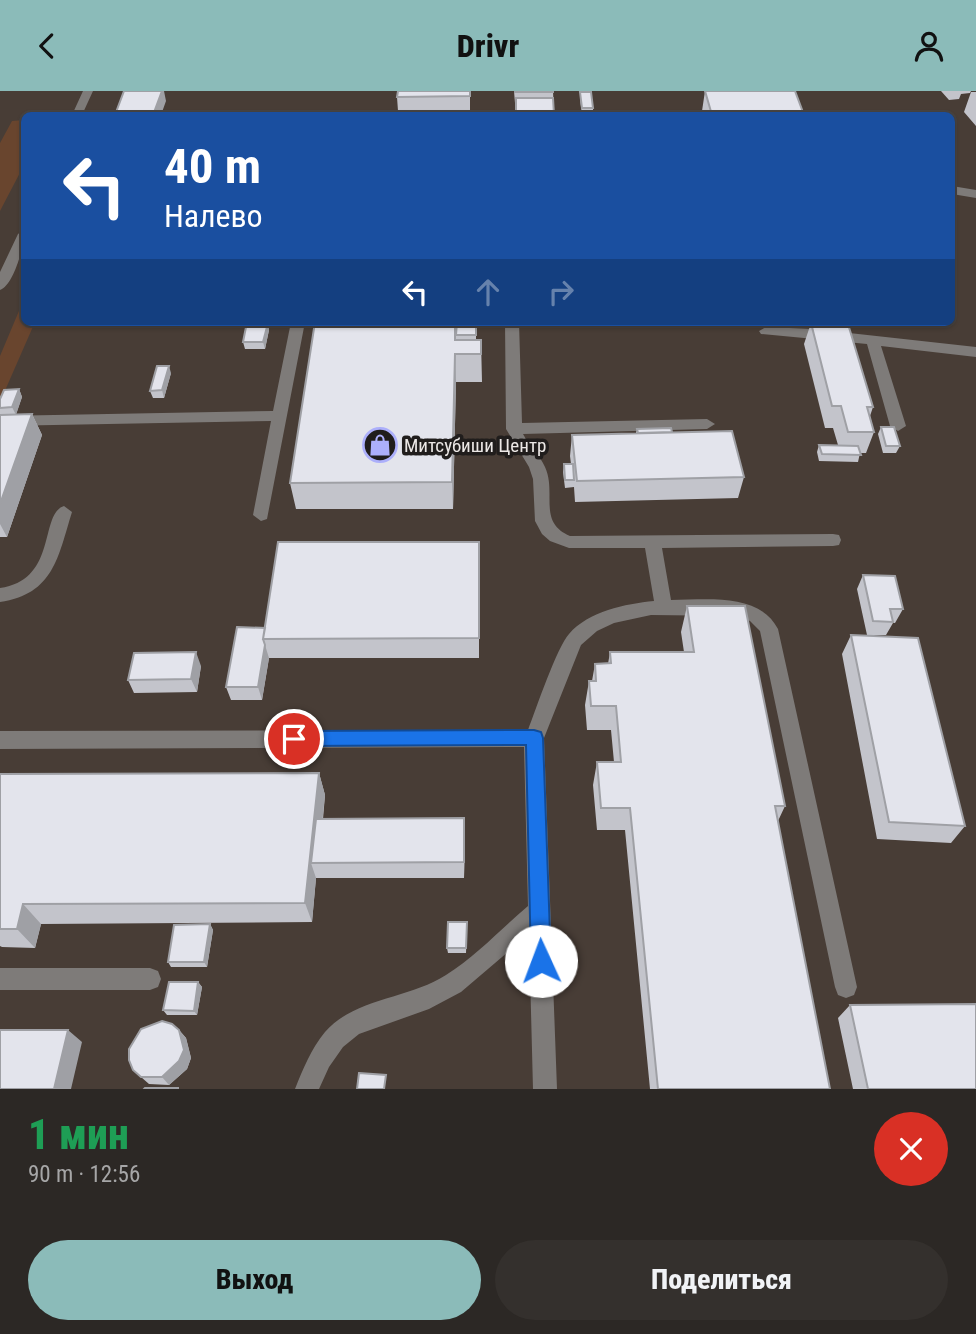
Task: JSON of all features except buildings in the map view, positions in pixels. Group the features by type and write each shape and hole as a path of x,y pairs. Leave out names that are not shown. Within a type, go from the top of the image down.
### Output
{"street":[{"path":"78,112 88,91"},
{"path":"955,190 976,194"},
{"path":"0,286 21,240"},
{"path":"261,515 297,326"},
{"path":"512,326 514,429 516,437 537,468 543,522 547,531 556,539 569,542 833,540"},
{"path":"766,331 813,333 976,352"},
{"path":"873,341 898,426"},
{"path":"0,421 280,417"},
{"path":"514,429 707,424"},
{"path":"0,595 15,594 27,589 38,579 64,512"},
{"path":"653,542 664,610"},
{"path":"545,1089 534,738 574,639 585,628 602,618 620,612 738,609 750,611 762,619 769,629 846,987"},
{"path":"0,740 534,738"},
{"path":"307,1089 316,1064 331,1041 343,1029 358,1020 420,1000 454,983 540,909"},
{"path":"0,979 150,979"}],"shaded area":[{"path":"0,91 976,91 976,1089 0,1089"},
{"path":"21,120 21,171 0,211 0,143 12,121"},
{"path":"21,306 21,326 33,326 0,402 0,356"}],"place":[{"name":"Митсубиши Центр","path":"380,445"}],"route":[{"path":"294,739 534,738 541,961"}]}
